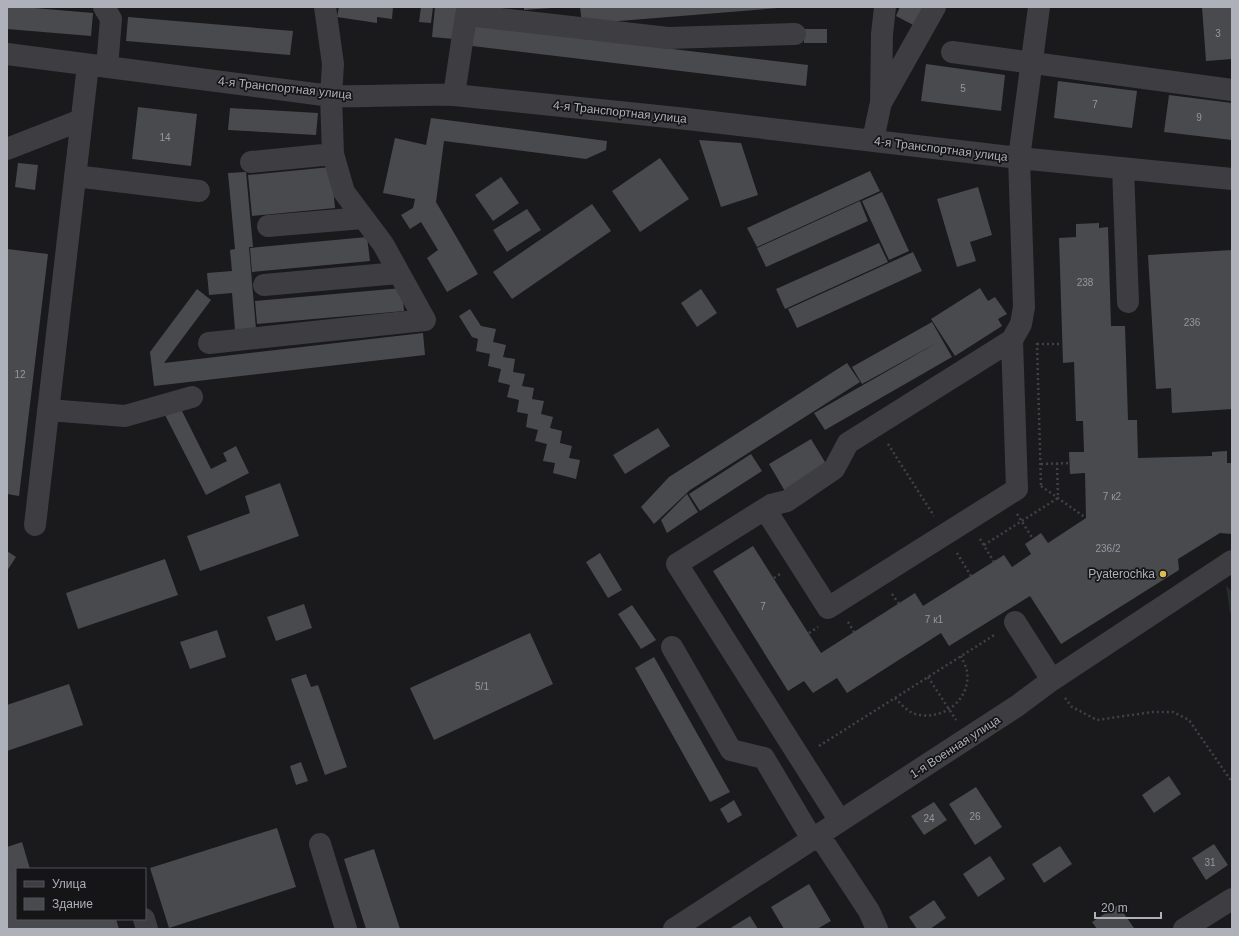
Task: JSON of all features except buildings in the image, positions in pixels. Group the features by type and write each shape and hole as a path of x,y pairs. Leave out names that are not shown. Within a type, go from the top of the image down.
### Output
{"street":[{"path":"35,525 81,120 111,19 104,7"},
{"path":"209,342 425,320 383,244 362,218 344,192 334,154 331,96 333,64 325,7"},
{"path":"873,140 881,102 882,34 885,7"},
{"path":"881,102 935,7"},
{"path":"840,821 677,564 771,505 787,501 834,469 848,443 1012,340 1021,324 1024,307 1019,158 1039,7"},
{"path":"454,95 466,15 501,13 668,38 795,34"},
{"path":"952,52 1232,90"},
{"name":"4-я Транспортная улица","path":"7,54 331,96 377,97 418,94 454,95 694,120 1019,158 1232,179"},
{"path":"7,149 81,120"},
{"path":"251,162 334,154"},
{"path":"1123,168 1128,302"},
{"path":"75,176 199,191"},
{"path":"268,226 362,218"},
{"path":"264,285 398,273"},
{"path":"765,509 828,608 950,542 968,520 1017,489 1012,340"},
{"path":"48,410 125,416 192,397"},
{"name":"1-я Военная улица","path":"674,929 967,739 1017,706 1052,680 1232,561"},
{"path":"1015,622 1052,680"},
{"path":"672,647 731,750 764,758 816,837 869,911 877,929"},
{"path":"320,844 346,929"},
{"path":"1184,929 1232,899"}],"path":[{"path":"1037,337 1042,486 1086,518"},
{"path":"1037,344 1062,344"},
{"path":"876,426 971,576"},
{"path":"1057,463 1058,498"},
{"path":"1041,464 1070,463"},
{"path":"984,545 1058,498"},
{"path":"968,520 994,562"},
{"path":"1022,521 1033,539"},
{"path":"774,578 783,573"},
{"path":"800,758 1015,622"},
{"path":"808,633 817,628"},
{"path":"895,698 905,709 919,715 934,716 949,710 960,700 966,686 967,671 961,656"},
{"path":"928,677 967,739"},
{"path":"1052,680 1072,707 1097,720 1152,712 1173,712 1189,720 1232,782"}],"shaded area":[{"path":"1226,585 1232,592 1232,616 1230,612"}],"place":[{"name":"Pyaterochka","path":"1163,574"}]}
